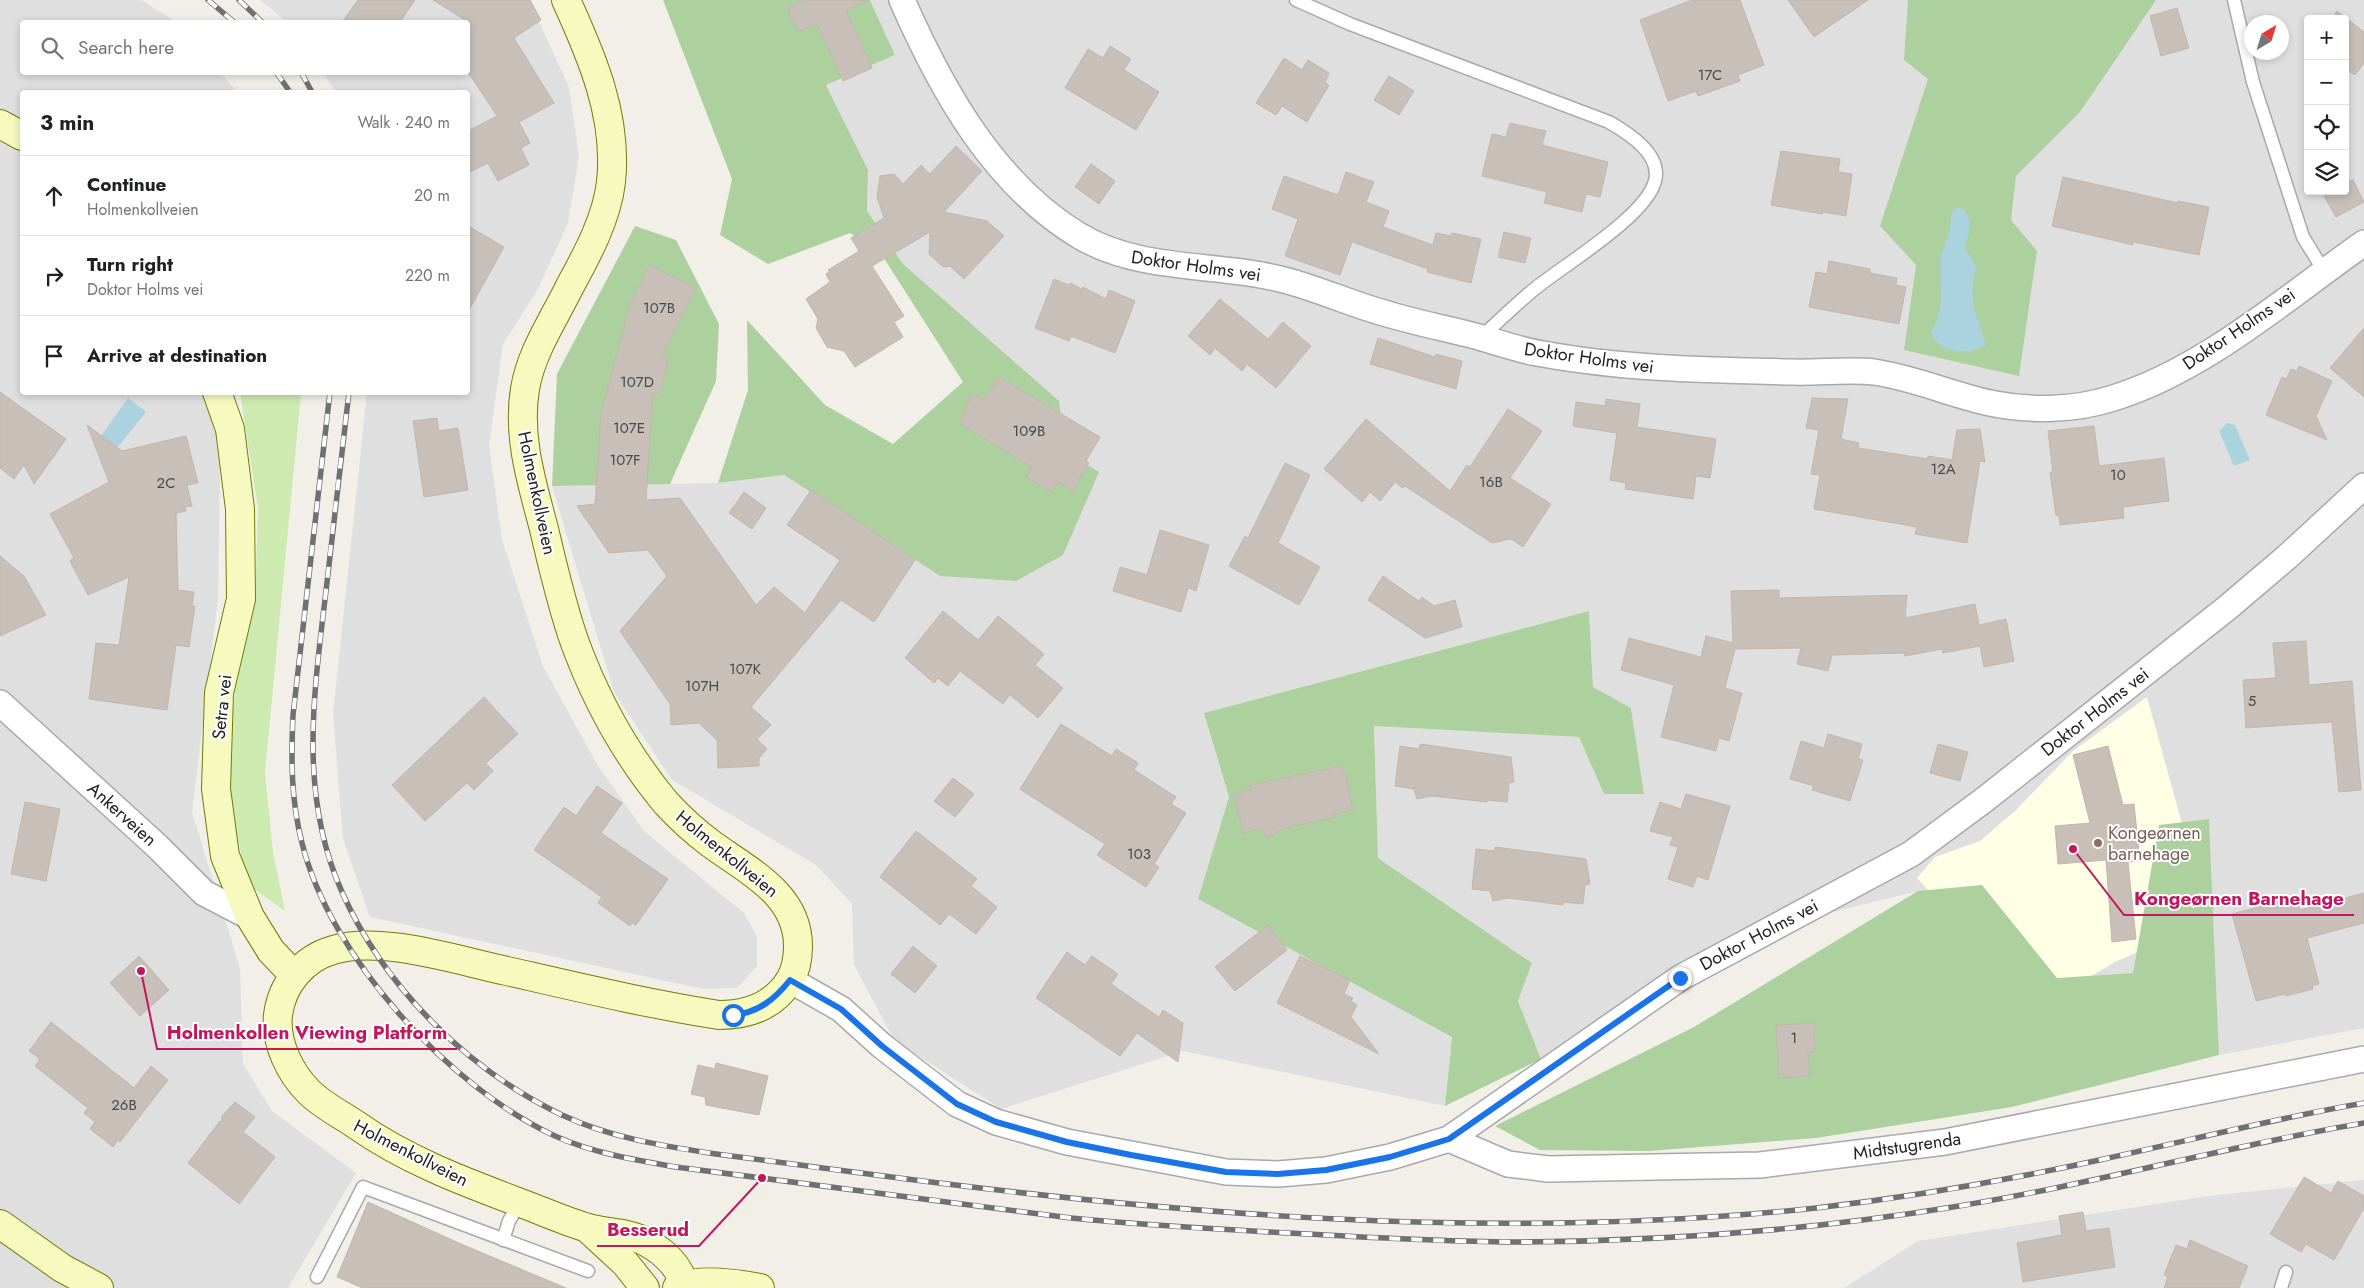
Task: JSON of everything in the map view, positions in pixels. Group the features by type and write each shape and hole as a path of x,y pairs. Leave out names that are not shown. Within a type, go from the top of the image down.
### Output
{"main road":[{"name":"Holmenkollveien","path":"566,0 592,56 604,98 612,140 611,183 606,204 584,261 530,368 523,404 522,429 526,457 554,574 575,644 604,711 635,761 666,803 708,842 765,881 786,904 798,935 797,960 790,980 774,998 754,1011 745,1014 719,1016 437,955 378,946 334,949 314,958 294,975 281,1001 278,1017 278,1037 291,1068 310,1093 366,1133 451,1177 587,1228 628,1234 646,1242 672,1262 682,1287"},
{"path":"0,124 20,135"},
{"name":"Setra vei","path":"218,395 230,429 240,509 242,599 219,693 216,789 225,856 250,917 271,951 294,975"},
{"path":"0,1224 38,1252 92,1287"},
{"name":"Holmenkollveien","path":"587,1228 625,1263 645,1288"},
{"path":"682,1287 741,1284 760,1288"}],"street":[{"name":"Doktor Holms vei","path":"902,0 921,45 948,93 980,141 1014,183 1048,216 1082,238 1118,255 1240,271 1288,281 1378,312 1539,354 1669,369 1815,373 1872,372 1935,386 1996,404 2052,408 2109,400 2177,370 2240,332 2364,243"},
{"name":"Doktor Holms vei","path":"790,980 841,1009 882,1046 957,1104 996,1122 1067,1142 1226,1172 1278,1174 1326,1170 1390,1157 1449,1139 1680,978 1911,854 1984,800 2227,608 2287,557 2364,486"},
{"name":"Ankerveien","path":"0,703 157,846 204,893 250,917"},
{"name":"Midtstugrenda","path":"1449,1139 1508,1164 1548,1170 1760,1165 1945,1142 2364,1059"}],"lane":[{"path":"1296,0 1350,24 1609,122 1629,134 1643,147 1654,163 1656,180 1643,204 1536,288 1480,338"},
{"path":"2234,0 2253,82 2300,228 2324,271"},
{"path":"317,1277 363,1187 588,1271"},
{"path":"503,1240 509,1221 520,1202"},
{"path":"2281,1288 2286,1272"}],"shaded area":[{"path":"0,0 142,0 173,20 20,20 20,75 223,75 235,90 20,90 20,395 232,395 220,467 218,599 192,812 240,968 243,1064 272,1111 356,1173 288,1288 0,1288"},
{"path":"260,0 529,0 569,87 579,157 568,223 538,289 503,344 489,445 502,540 543,666 598,766 645,832 744,913 757,937 757,966 737,988 703,989 370,917 343,839 333,713 367,395 470,395 470,90 335,90 324,75 470,75 470,20 285,20"},
{"path":"870,0 2364,0 2364,1028 2219,1055 2209,820 2159,825 2133,973 2057,978 1918,891 1744,934 1541,1059 1518,1001 1532,963 1378,858 1374,726 1579,737 1604,794 1644,793 1631,708 1593,687 1589,611 1204,713 1229,797 1198,899 1452,1037 1445,1106 1183,1051 1001,1109 894,1040 854,965 852,904 816,865 672,780 614,692 552,486 718,483 784,475 940,576 1066,452 903,264 867,211 868,170 826,85 895,55"},
{"name":"Kongeørnen barnehage","path":"2147,697 2205,907 2145,949 2115,962 2088,978 2014,984 1917,878 1935,857 1980,841 2016,810 2073,751"},
{"path":"2364,1180 2364,1288 1844,1288 1918,1241 2208,1196"}],"green space":[{"path":"663,0 870,0 895,55 826,85 868,170 867,211 903,264 1059,401 1066,452 1099,472 1063,555 1016,581 940,576 784,475 718,483 748,390 747,320 825,405 893,444 963,382 880,252 850,233 768,264 720,235 732,179"},
{"path":"1908,0 2156,0 2080,112 2016,176 2011,220 2037,251 2019,376 1904,350 1916,265 1880,226 1928,79 1904,60"},
{"path":"635,226 676,240 719,324 716,381 670,484 552,486 557,374"},
{"path":"240,395 301,395 265,773 273,852 285,911 247,884 227,784 235,691 255,602 258,508"},
{"path":"1589,611 1593,687 1631,708 1644,794 1604,794 1579,737 1374,726 1378,858 1532,963 1518,1001 1541,1059 1445,1106 1452,1037 1198,899 1229,797 1204,713"},
{"path":"2209,819 2219,1055 2012,1107 1816,1138 1649,1151 1540,1150 1495,1126 1694,1027 1918,891 1982,885 2057,978 2133,973 2159,825"}],"water":[{"path":"1961,207 1970,221 1964,247 1976,265 1973,302 1985,346 1962,352 1953,351 1939,344 1931,332 1937,320 1941,304 1940,259 1949,234 1952,211"},
{"path":"128,398 146,412 117,448 101,436"},
{"path":"2227,423 2235,425 2250,460 2234,466 2219,431"}],"building":[{"path":"358,0 415,0 401,20 343,20"},
{"path":"433,0 530,0 541,20 514,38 554,103 519,122 530,143 521,148 529,165 498,181 488,163 470,172 470,130 497,116 470,75 470,20 465,20"},
{"path":"806,0 869,0 846,10 872,68 843,81 817,24 798,32 787,8"},
{"path":"1692,0 1740,0 1764,65 1738,75 1740,81 1698,96 1696,91 1668,101 1640,20"},
{"path":"1788,0 1868,0 1814,37"},
{"path":"2177,8 2189,48 2161,56 2150,16"},
{"path":"2349,20 2364,32 2364,63 2355,75 2349,71"},
{"path":"1110,46 1131,59 1124,70 1159,92 1136,130 1065,88 1088,49 1103,58"},
{"path":"1284,58 1302,70 1308,60 1329,73 1325,83 1329,85 1307,122 1282,106 1276,115 1256,103"},
{"path":"1389,76 1414,91 1399,115 1374,100"},
{"path":"1510,123 1546,131 1542,145 1608,162 1600,197 1586,194 1582,212 1544,203 1547,192 1482,176 1492,134 1506,137"},
{"path":"956,146 982,171 944,212 987,221 1004,236 964,279 950,266 943,267 929,254 930,232 872,266 904,316 894,322 903,337 855,367 844,351 827,347 816,328 818,319 806,299 830,282 826,274 830,271 828,270 859,251 851,238 884,218 877,197 880,176 894,174 903,184 921,165 930,174"},
{"path":"1781,151 1840,159 1838,172 1852,174 1846,216 1823,212 1822,214 1771,205"},
{"path":"1091,164 1115,181 1099,204 1075,187"},
{"path":"1346,172 1374,182 1366,202 1389,211 1383,227 1433,245 1436,233 1451,236 1452,233 1481,239 1471,283 1427,272 1428,269 1352,242 1340,275 1285,256 1298,219 1272,209 1284,176 1338,195"},
{"path":"2063,177 2178,203 2178,201 2209,207 2199,255 2133,242 2133,245 2052,226"},
{"path":"2353,180 2364,202 2336,217 2324,196 2349,195 2349,182"},
{"path":"470,227 504,247 470,308"},
{"path":"1504,232 1531,238 1525,263 1498,257"},
{"path":"1829,261 1870,269 1870,273 1897,278 1896,285 1906,287 1899,324 1809,307 1816,272 1827,274"},
{"path":"649,265 696,288 662,356 669,358 660,393 653,392 646,500 680,498 756,605 774,587 805,613 840,560 787,525 811,490 915,560 874,622 841,600 751,707 771,725 757,739 767,749 759,758 759,766 718,768 717,740 699,723 671,725 670,704 620,631 667,576 648,550 609,553 577,506 595,504 601,413 630,304"},
{"path":"1054,279 1069,285 1071,283 1081,289 1083,287 1106,299 1109,290 1135,301 1115,353 1071,336 1069,341 1035,328"},
{"path":"1220,299 1268,339 1283,322 1311,346 1276,388 1247,364 1242,371 1215,348 1210,355 1188,336"},
{"path":"2364,328 2364,397 2330,368"},
{"path":"1378,338 1435,357 1436,354 1462,361 1456,389 1370,364"},
{"path":"2299,366 2332,381 2316,416 2327,440 2266,415 2282,377 2286,379 2291,369 2297,371"},
{"path":"999,377 1100,437 1086,461 1089,463 1073,491 1058,482 1052,492 1026,477 1032,467 960,424 971,393 984,400"},
{"path":"0,392 66,439 34,484 24,465 14,479 0,468"},
{"path":"1812,398 1848,399 1841,439 1859,443 1858,448 1928,459 1928,456 1952,460 1957,430 1980,429 1985,462 1980,461 1967,543 1915,534 1917,527 1814,509 1820,475 1811,474 1819,430 1806,428"},
{"path":"1606,399 1640,404 1637,427 1716,439 1710,478 1696,476 1693,499 1625,489 1626,483 1610,480 1617,433 1573,426 1576,402 1605,406"},
{"path":"1508,409 1542,431 1510,478 1551,504 1523,547 1511,539 1492,543 1405,486 1402,488 1395,482 1380,501 1370,492 1362,502 1324,469 1366,419 1450,491 1467,465 1470,467"},
{"path":"437,418 439,431 458,428 468,490 424,497 413,421"},
{"path":"87,425 122,451 186,436 198,483 187,485 192,506 185,507 186,511 176,513 178,590 194,592 192,606 195,606 189,647 176,645 167,710 89,699 96,643 119,645 129,577 88,595 70,561 74,558 50,514 109,482"},
{"path":"2094,426 2099,466 2164,458 2169,501 2123,507 2124,518 2060,525 2059,515 2056,516 2050,472 2053,472 2048,431"},
{"path":"1285,463 1310,475 1278,543 1320,567 1299,605 1229,566 1245,536 1248,538"},
{"path":"744,492 766,508 752,529 729,513"},
{"path":"1160,530 1209,545 1196,591 1188,588 1181,612 1113,591 1120,567 1147,575"},
{"path":"0,556 24,576 46,615 0,636"},
{"path":"1383,576 1419,601 1422,597 1434,606 1455,600 1462,627 1425,638 1368,600"},
{"path":"1779,590 1779,598 1907,595 1905,618 1975,604 1979,625 2006,619 2014,661 1984,667 1980,646 1943,653 1942,649 1905,656 1904,653 1832,655 1828,671 1797,664 1801,648 1735,649 1725,688 1742,693 1729,741 1719,738 1716,751 1661,737 1674,685 1621,670 1629,638 1701,657 1706,636 1733,643 1731,591"},
{"path":"943,611 978,640 998,616 1044,654 1035,665 1063,688 1038,718 1010,695 1003,704 960,671 948,686 938,678 934,683 905,658"},
{"path":"2306,641 2309,685 2352,681 2361,790 2339,792 2332,722 2246,728 2243,680 2276,678 2273,643"},
{"path":"484,697 518,734 486,763 493,771 474,790 467,783 425,821 392,785"},
{"path":"1061,724 1112,756 1116,749 1138,763 1134,770 1176,797 1171,804 1186,813 1154,864 1159,867 1146,887 1097,855 1105,844 1020,789"},
{"path":"1828,734 1862,744 1858,759 1863,760 1850,801 1812,790 1814,786 1790,779 1801,741 1824,748"},
{"path":"1420,744 1511,757 1514,782 1509,783 1507,802 1487,800 1487,802 1432,796 1417,799 1414,789 1395,786 1400,746 1419,749"},
{"path":"1938,744 1968,752 1960,781 1930,773"},
{"path":"2108,746 2123,805 2134,804 2140,861 2128,862 2136,939 2112,942 2106,860 2058,864 2055,826 2090,823 2073,755"},
{"path":"1341,766 1346,775 1353,810 1334,814 1335,817 1282,829 1267,839 1261,829 1243,833 1234,794 1251,790 1250,785"},
{"path":"953,778 974,794 955,817 934,801"},
{"path":"597,786 622,803 601,833 668,879 636,925 632,923 630,926 598,903 602,897 534,850 564,807 576,816"},
{"path":"1686,794 1730,806 1708,880 1697,876 1693,887 1668,879 1678,847 1670,845 1673,837 1650,831 1660,802 1681,809"},
{"path":"25,802 60,809 46,881 11,874"},
{"path":"916,831 977,879 971,886 997,907 976,934 949,914 940,925 880,877"},
{"path":"1495,847 1586,859 1590,884 1585,885 1583,904 1563,902 1563,905 1509,898 1493,901 1490,891 1472,889 1476,849 1495,851"},
{"path":"2364,893 2364,923 2307,938 2319,984 2312,986 2313,989 2256,1001 2232,914 2297,897 2300,910"},
{"path":"1268,925 1287,950 1235,991 1215,967"},
{"path":"913,946 937,966 915,993 891,974"},
{"path":"1067,952 1085,965 1092,956 1118,974 1111,984 1159,1017 1163,1010 1183,1023 1178,1062 1137,1033 1120,1056 1036,998"},
{"path":"139,956 169,990 140,1016 110,983"},
{"path":"1300,956 1350,980 1344,994 1353,998 1351,1001 1357,1005 1351,1017 1379,1054 1277,1003"},
{"path":"51,1022 134,1088 151,1066 168,1080 120,1142 118,1140 113,1147 90,1129 95,1122 84,1113 88,1108 35,1066 40,1059 29,1051"},
{"path":"1814,1023 1815,1051 1808,1052 1810,1076 1779,1078 1776,1025"},
{"path":"716,1063 768,1076 759,1115 706,1105 705,1097 691,1094 698,1065 715,1069"},
{"path":"235,1102 255,1117 243,1132 275,1157 239,1204 188,1163 220,1121 222,1122 222,1116"},
{"path":"2304,1177 2331,1193 2338,1181 2364,1196 2364,1208 2334,1260 2306,1244 2301,1252 2270,1234"},
{"path":"368,1202 566,1288 363,1288 337,1277"},
{"path":"2083,1212 2086,1231 2109,1228 2115,1267 2023,1282 2017,1243 2062,1235 2059,1216"},
{"path":"2190,1240 2248,1266 2239,1288 2164,1288 2168,1277 2164,1275 2176,1245 2187,1249"}],"railway":[{"path":"208,0 232,20"},
{"path":"239,0 260,20"},
{"path":"278,75 289,90"},
{"path":"303,75 311,90"},
{"path":"330,395 293,715 293,780 298,827 302,843 317,886 338,930 366,973 399,1014 436,1052 475,1086 515,1114 569,1142 614,1155 676,1167 1071,1218 1287,1233 1522,1242 1684,1237 1792,1228 1900,1215 2056,1188 2312,1132 2364,1123"},
{"path":"349,395 314,705 314,781 319,818 328,855 342,892 360,927 381,961 432,1022 462,1050 494,1075 562,1115 599,1130 657,1144 716,1154 979,1188 1098,1201 1337,1219 1457,1223 1577,1223 1697,1218 1852,1204 1996,1181 2068,1167 2266,1122 2364,1103"}],"place":[{"name":"Kongeørnen barnehage","path":"2098,843"},
{"name":"Kongeørnen Barnehage","path":"2073,849"},
{"name":"Holmenkollen Viewing Platform","path":"141,971"},
{"name":"Besserud","path":"762,1178"}],"route":[{"path":"733,1015 745,1014 765,1005 782,991 790,980 841,1009 882,1046 931,1086 957,1104 996,1122 1067,1142 1131,1155 1226,1172 1278,1174 1326,1170 1390,1157 1449,1139 1648,998 1680,978"}]}
